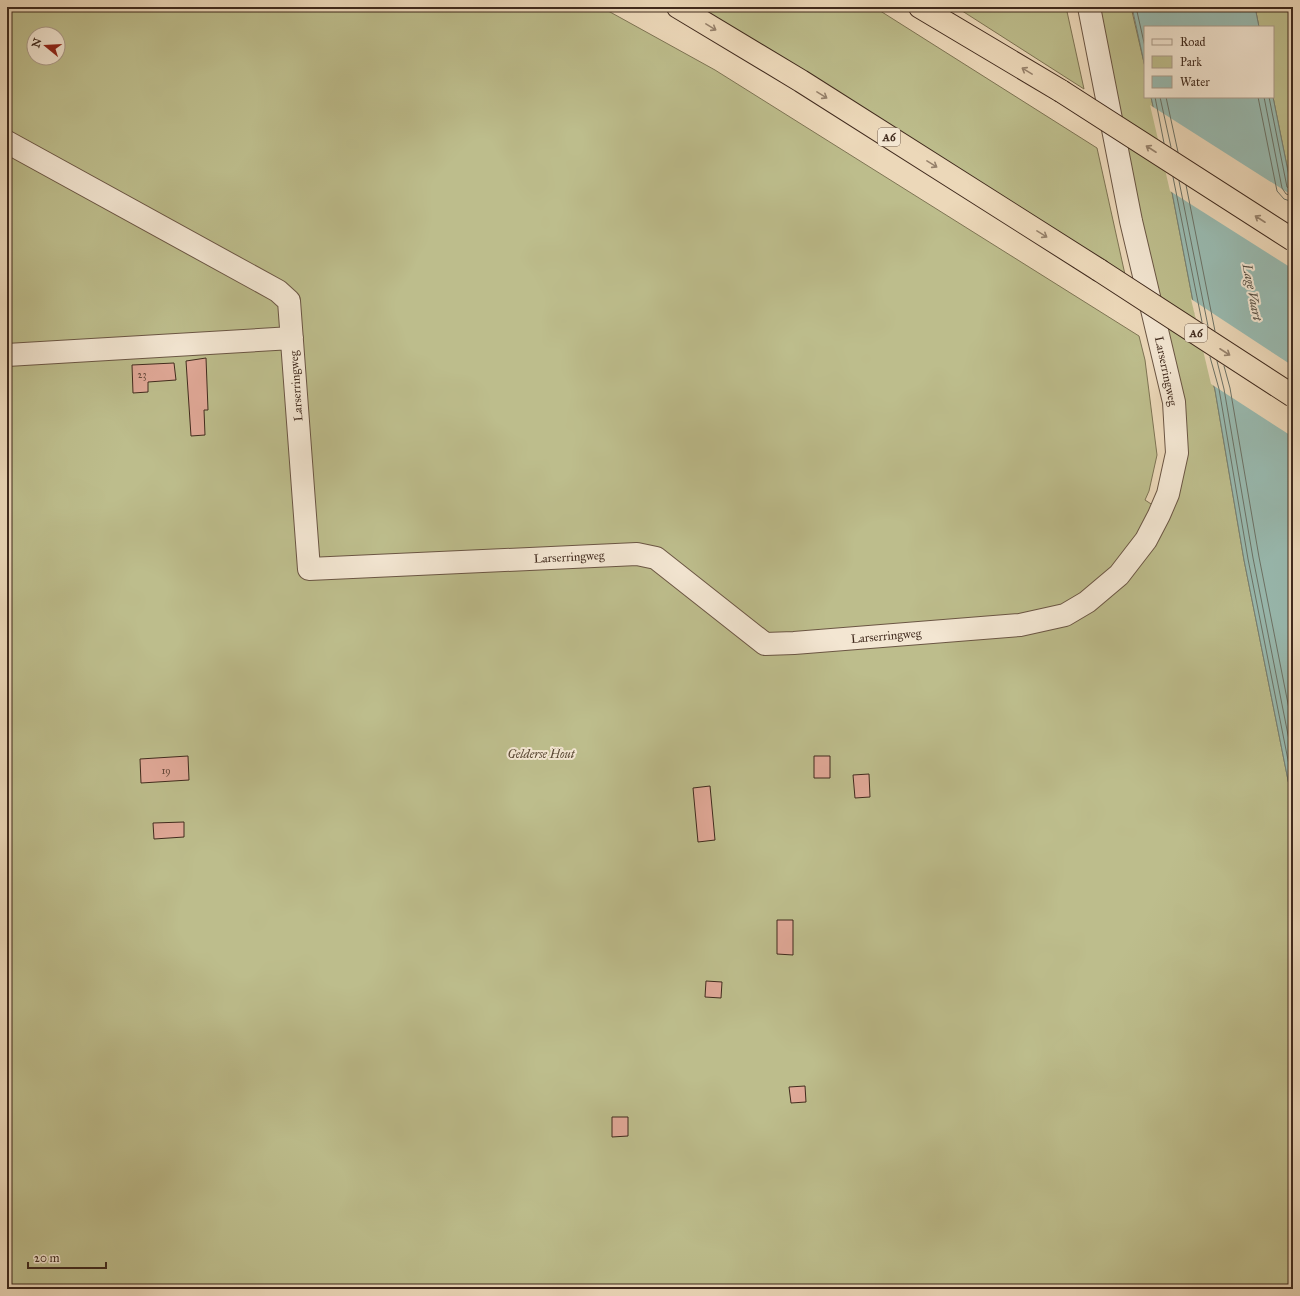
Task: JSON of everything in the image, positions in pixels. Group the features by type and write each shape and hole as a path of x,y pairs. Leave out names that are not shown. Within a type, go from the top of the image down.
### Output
{"highway":[{"name":"A6","path":"678,7 801,81 1099,270 1293,396"},
{"path":"920,7 1061,91 1293,240"}],"street":[{"name":"Larserringweg","path":"7,142 278,291 289,301 309,569 637,554 656,558 765,644 1020,625 1065,614 1087,602 1119,575 1146,540 1168,494 1177,453 1174,402 1131,221 1089,7"},
{"name":"Larserringweg","path":"7,355 292,338"}],"green space":[{"name":"Gelderse Hout","path":"7,7 601,7 715,70 1139,336 1145,360 1157,455 1149,491 1145,500 1165,513 1185,451 1091,7 1131,7 1144,63 1144,98 1151,98 1171,187 1196,317 1215,390 1244,560 1293,805 1293,1289 7,1289"},
{"path":"686,7 874,7 1097,148 1126,279"},
{"path":"956,7 1066,7 1084,89"},
{"path":"1255,7 1293,7 1293,196 1273,98 1274,26 1259,26"}],"water":[{"path":"1132,7 1255,7 1259,26 1144,26 1144,62"},
{"name":"Lage Vaart","path":"1151,98 1273,98 1293,196 1293,805 1244,560 1215,390 1196,317 1171,187"}],"pier":[{"path":"1150,105 1293,196 1293,269 1170,191"},
{"path":"1191,299 1293,366 1293,437 1211,384"}],"building":[{"path":"206,358 208,410 204,410 205,435 191,436 186,361"},
{"path":"174,363 176,380 148,382 148,392 133,393 132,365"},
{"path":"188,756 189,780 141,783 140,759"},
{"path":"814,756 830,756 830,778 814,778"},
{"path":"869,774 870,797 855,798 853,775"},
{"path":"710,786 715,840 698,842 693,788"},
{"path":"184,822 184,837 154,839 153,823"},
{"path":"777,920 793,920 793,955 777,954"},
{"path":"706,981 722,982 721,998 705,997"},
{"path":"805,1086 806,1102 791,1103 789,1087"},
{"path":"612,1117 628,1117 628,1136 612,1137"}]}
